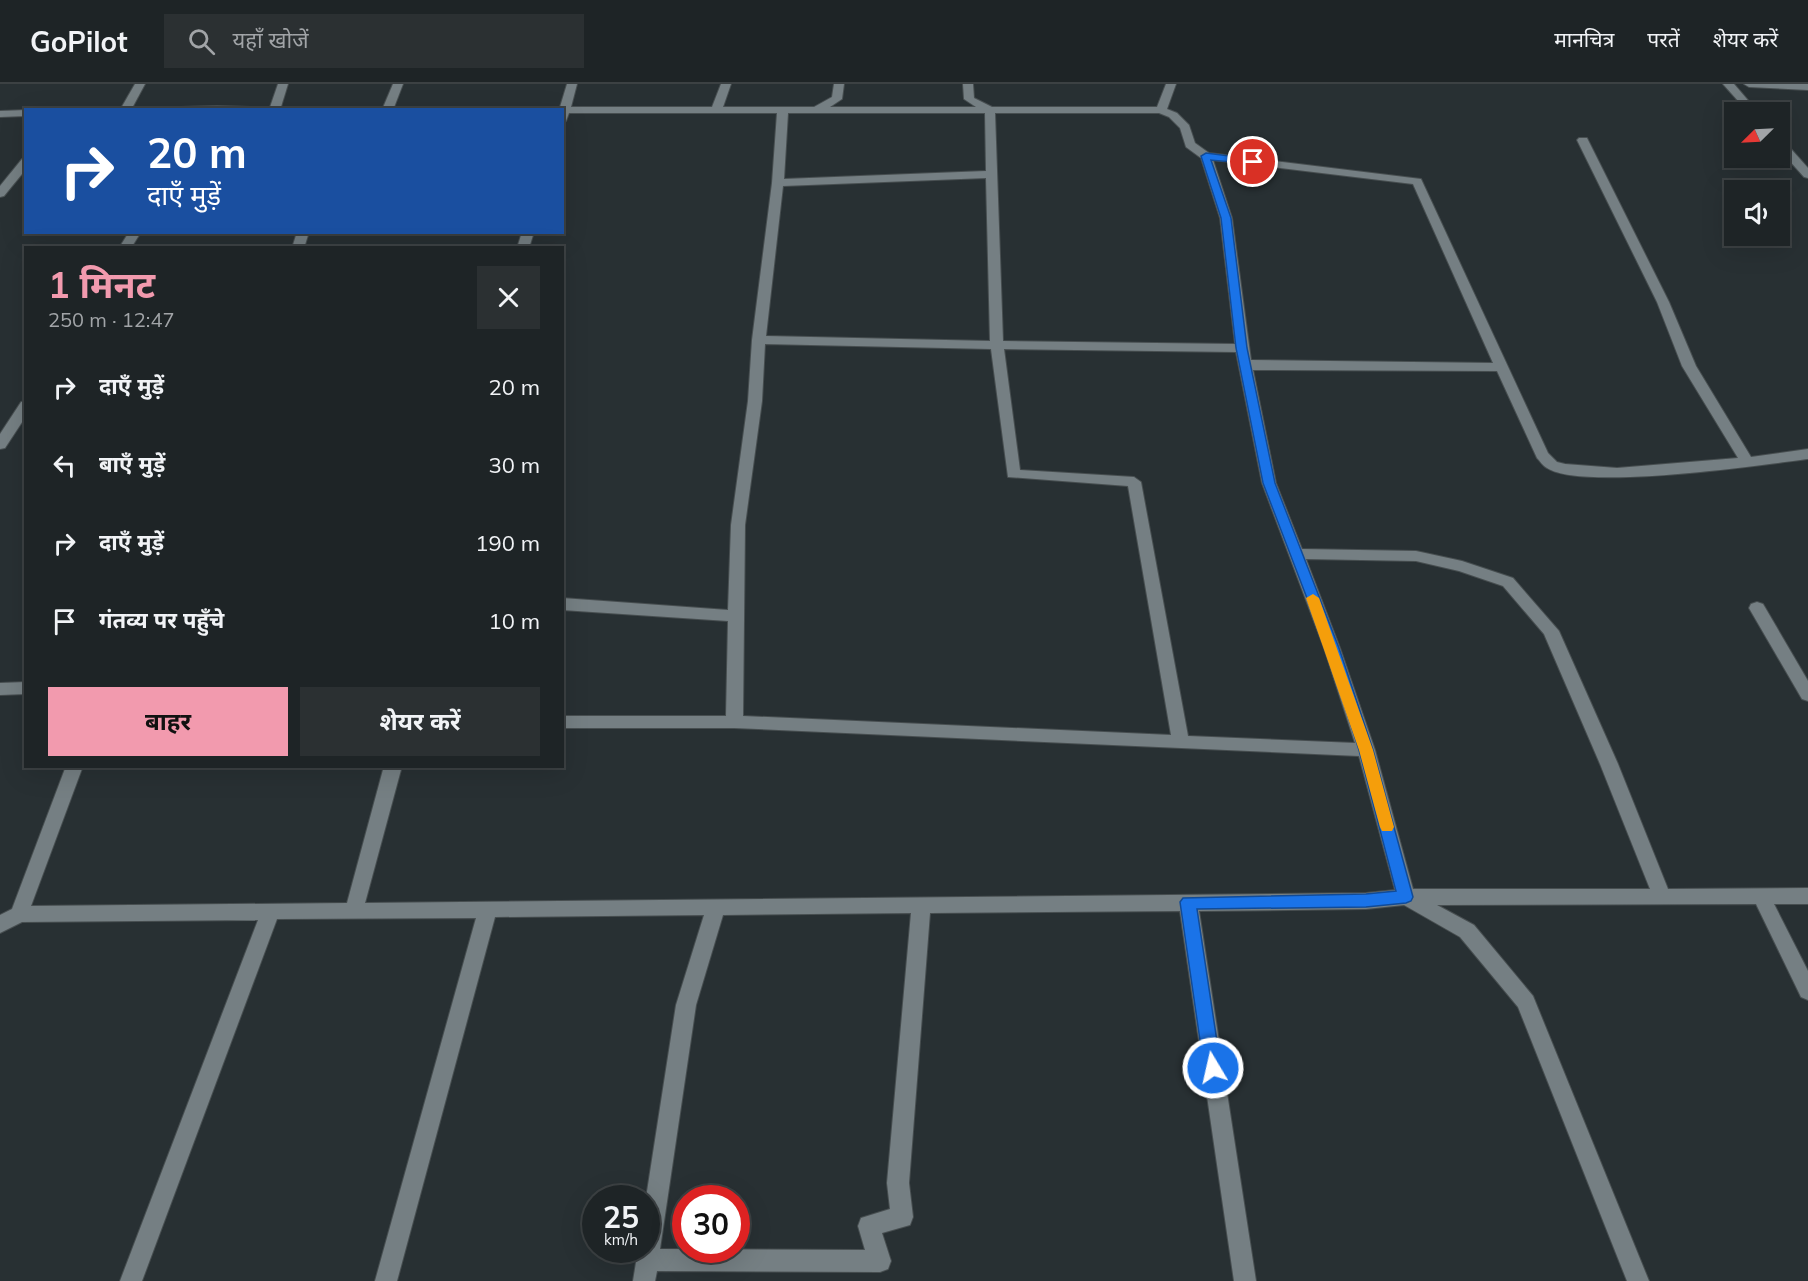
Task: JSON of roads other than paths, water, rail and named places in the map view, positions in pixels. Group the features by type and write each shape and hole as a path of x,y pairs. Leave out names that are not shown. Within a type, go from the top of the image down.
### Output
{"street":[{"path":"126,108 140,84"},
{"path":"275,108 283,84"},
{"path":"388,108 398,84"},
{"path":"564,110 572,84"},
{"path":"716,110 726,84"},
{"path":"812,113 837,99 839,84"},
{"path":"968,84 969,99 990,110"},
{"path":"1161,110 1171,84"},
{"path":"1728,84 1744,102"},
{"path":"1749,84 1808,87"},
{"path":"564,113 716,110 783,110 812,113 1161,110 1173,115 1185,127 1190,145 1206,156 1417,181 1542,455 1552,465 1564,470 1617,473 1747,462 1808,454"},
{"path":"734,722 738,525 755,401 759,340 778,183 783,110"},
{"path":"990,110 997,345 1013,474 1134,482 1180,740"},
{"path":"0,114 24,113"},
{"path":"1583,140 1663,302 1689,366 1747,462"},
{"path":"1790,155 1808,175"},
{"path":"1206,156 1226,218 1243,355 1269,483 1332,648 1366,750 1406,897 1467,931 1526,1002 1638,1281"},
{"path":"0,194 24,164"},
{"path":"778,183 992,174"},
{"path":"759,340 997,345 1243,355 1253,366 1503,367"},
{"path":"0,446 24,408"},
{"path":"1296,554 1416,556 1462,566 1508,582 1551,631 1662,896"},
{"path":"564,604 736,616"},
{"path":"1757,608 1808,694"},
{"path":"0,689 24,688"},
{"path":"564,722 734,722 1366,750"},
{"path":"19,914 74,768"},
{"path":"354,910 392,768"},
{"path":"1761,896 1808,991"},
{"path":"0,925 19,914 1366,900 1406,897 1808,896"},
{"path":"1188,902 1245,1281"},
{"path":"716,907 686,1005 645,1271 880,1261 869,1226 902,1216 898,1183 921,905"},
{"path":"386,1281 488,909"},
{"path":"131,1281 270,912"}]}
